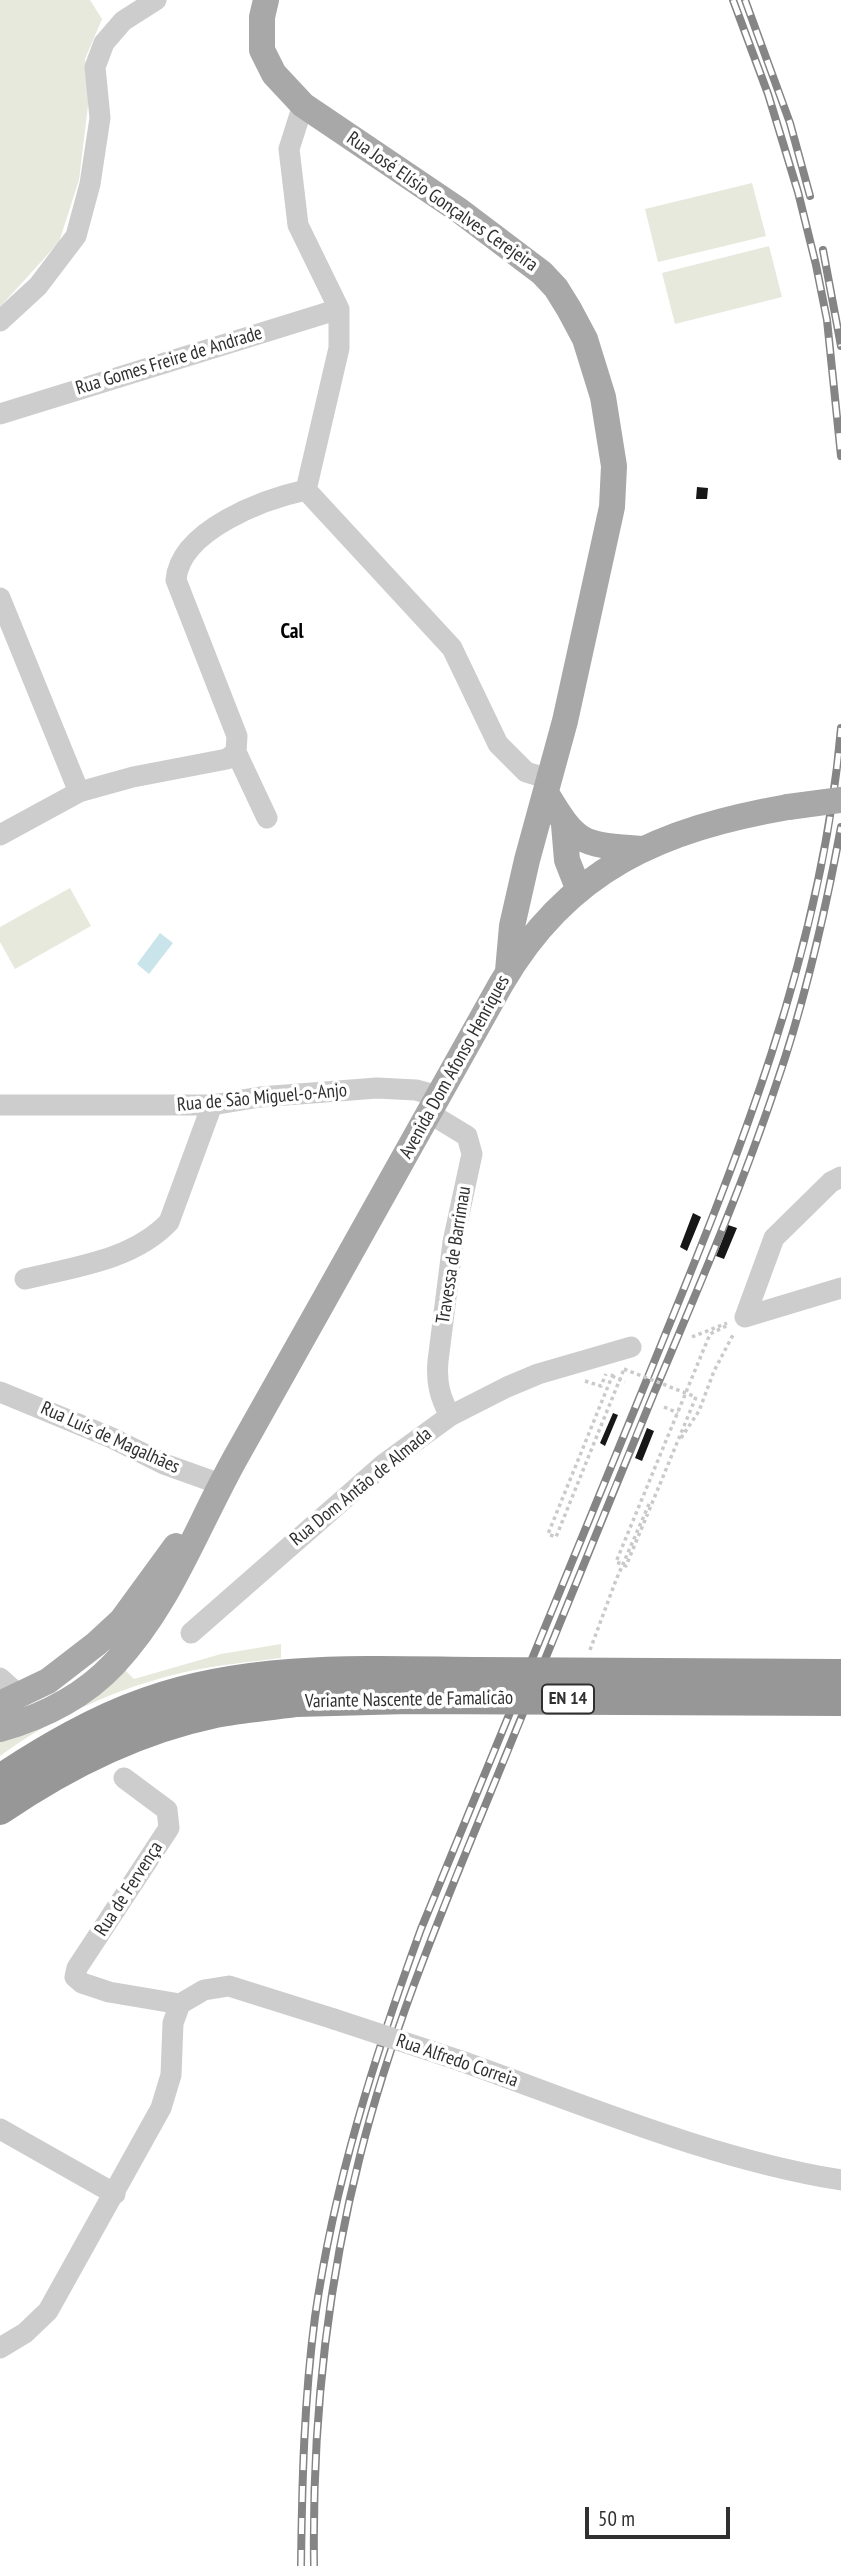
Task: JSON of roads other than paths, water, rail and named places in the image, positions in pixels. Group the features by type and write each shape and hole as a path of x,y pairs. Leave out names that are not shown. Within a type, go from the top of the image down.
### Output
{"highway":[{"name":"Variante Nascente de Famalicão","path":"0,1810 37,1784 156,1730 296,1688 415,1671 841,1674"},
{"name":"Variante Nascente de Famalicão","path":"0,1779 52,1746 147,1702 218,1684 296,1688 408,1699 841,1701"}],"main road":[{"name":"Rua José Elísio Gonçalves Cerejeira","path":"266,0 262,17 262,50 274,74 303,105 460,211 542,273 556,288 584,339 603,397 614,466 612,507 565,721 527,860 510,935 508,971"},
{"path":"547,786 564,825 567,860 579,888"},
{"name":"Avenida Dom Afonso Henriques","path":"0,1729 55,1708 85,1689 112,1667 155,1613 215,1494 508,971 555,909 599,872 690,829 735,816 841,800"},
{"path":"564,825 580,839 600,845 643,849"},
{"path":"527,860 537,892 555,909"},
{"name":"Avenida Dom Afonso Henriques","path":"6,1692 48,1681 122,1620 215,1494"}],"street":[{"path":"0,321 38,286 76,236 90,184 100,118 95,67 104,43 124,21 156,0"},
{"path":"303,105 289,149 298,225 339,309 338,348 306,490"},
{"name":"Rua Gomes Freire de Andrade","path":"0,414 339,309"},
{"path":"306,490 452,648 498,744 526,772 547,786"},
{"path":"267,818 236,752 237,736 176,580 177,570 186,551 194,542 239,513 272,499 306,490"},
{"path":"0,598 79,792"},
{"path":"0,835 79,792 133,777 227,759 236,752"},
{"name":"Rua de São Miguel-o-Anjo","path":"0,1105 212,1105 260,1097 377,1088 416,1090 434,1105"},
{"path":"25,1279 110,1257 136,1248 155,1237 169,1222 212,1105"},
{"name":"Travessa de Barrimau","path":"434,1105 467,1136 472,1154 453,1242 436,1380 450,1416"},
{"path":"841,1177 831,1182 774,1238 745,1317 841,1288"},
{"name":"Rua Dom Antão de Almada","path":"191,1633 384,1464 450,1416 497,1391 538,1374 626,1355"},
{"name":"Rua Luís de Magalhães","path":"0,1392 112,1438 215,1494"},
{"name":"Rua de Fervença","path":"124,1778 167,1810 169,1828 77,1968 75,1977 82,1983 109,1992 180,2004"},
{"name":"Rua Alfredo Correia","path":"180,2004 189,1996 204,1990 229,1986 461,2061 738,2159 801,2174 841,2180"},
{"path":"0,2348 25,2333 48,2311 161,2108 171,2074 173,2023 180,2004"},
{"path":"0,2129 115,2194"}],"water":[{"path":"160,933 173,943 149,974 137,964"}],"railway":[{"path":"733,0 768,94 798,192 816,265 827,320 841,456"},
{"path":"745,0 790,123 810,196"},
{"path":"823,250 841,346"},
{"path":"301,2566 306,2410 315,2317 333,2218 372,2072 421,1929 676,1308 768,1066 814,900 830,815 841,728"},
{"path":"314,2566 319,2411 330,2308 348,2206 387,2061 438,1922 748,1163 805,989 841,827"}],"district":[{"name":"Cal","path":"292,632"}]}
